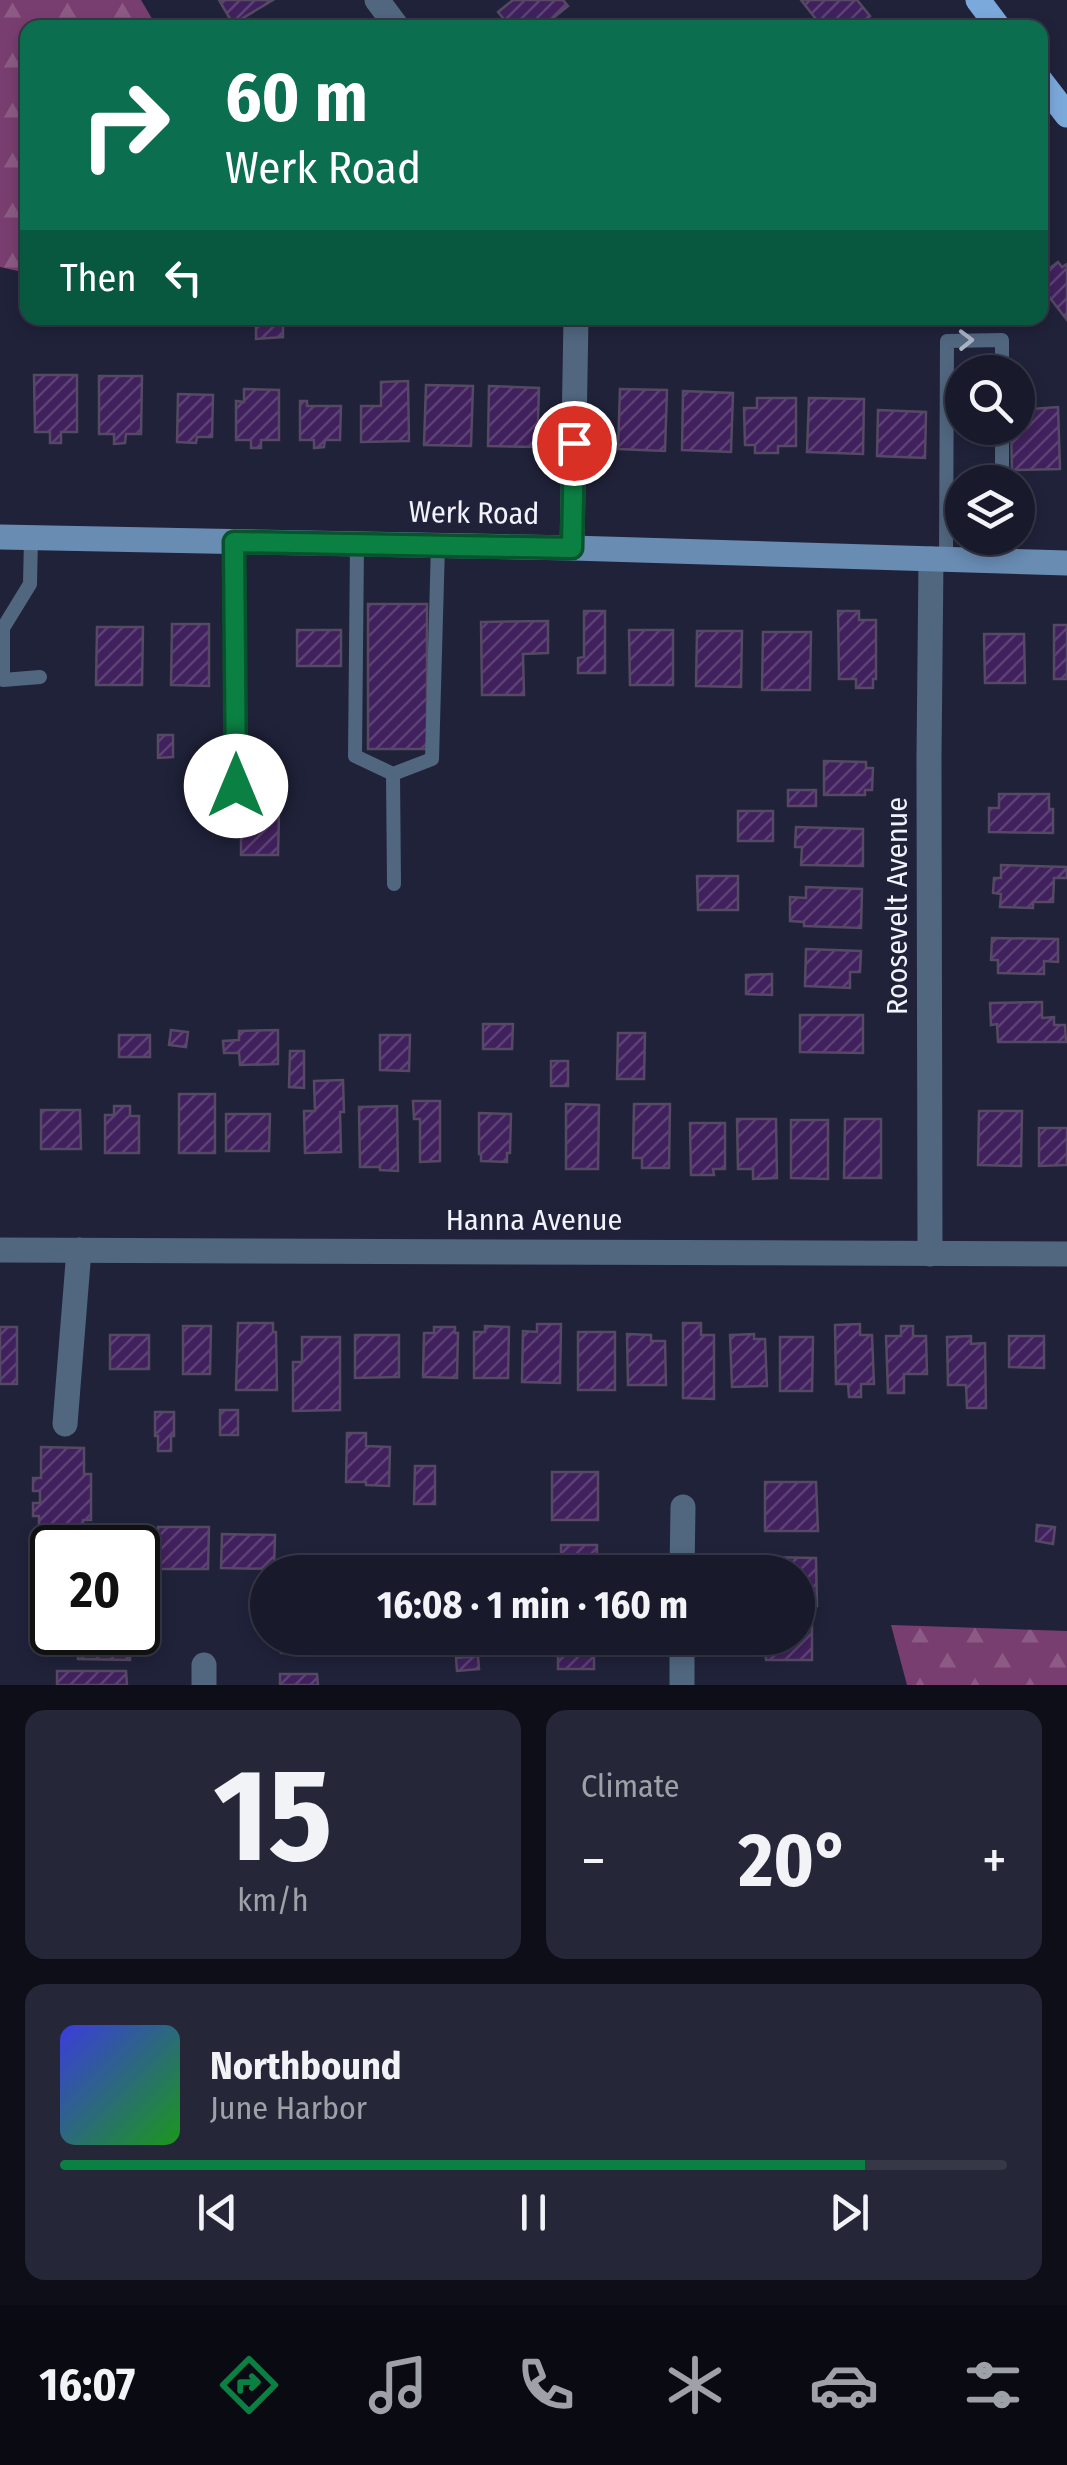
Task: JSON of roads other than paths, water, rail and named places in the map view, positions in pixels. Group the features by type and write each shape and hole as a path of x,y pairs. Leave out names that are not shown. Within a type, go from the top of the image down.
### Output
{"main road":[{"path":"978,0 994,20"},
{"path":"1048,90 1067,115"},
{"name":"Werk Road","path":"0,538 939,559 964,555"},
{"name":"Werk Road","path":"1030,555 1067,563"}],"street":[{"path":"572,548 576,325"},
{"name":"Roosevelt Avenue","path":"930,1254 929,740 939,559"},
{"name":"Hanna Avenue","path":"0,1250 1067,1254"},
{"path":"65,1424 78,1250"},
{"path":"682,1555 683,1507"},
{"path":"682,1655 682,1685"}],"lane":[{"path":"946,355 947,341 1002,340 1002,355"},
{"path":"939,559 945,396"},
{"path":"31,538 30,584 3,628 2,680 40,678"},
{"path":"234,542 236,786"},
{"path":"357,544 355,756 393,774 432,759 438,545"},
{"path":"393,774 394,884"}]}
